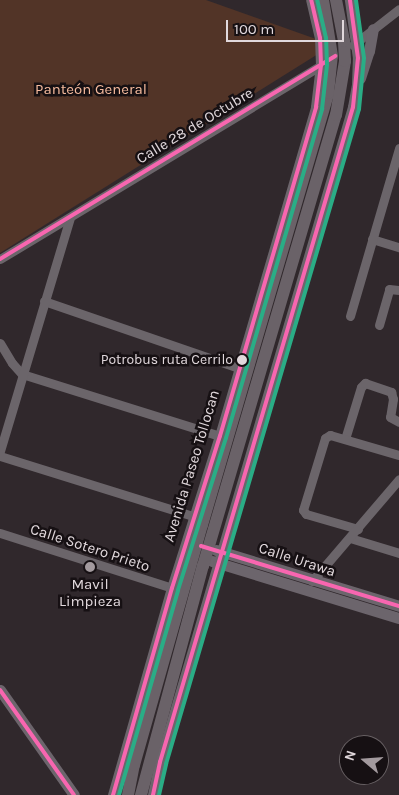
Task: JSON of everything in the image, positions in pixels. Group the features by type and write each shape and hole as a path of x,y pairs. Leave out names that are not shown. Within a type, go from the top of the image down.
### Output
{"highway":[{"path":"141,795 203,566 336,115 345,61 344,41 336,0"},
{"name":"Avenida Paseo Tollocan","path":"128,795 134,765 202,525 328,93 332,56 315,2"}],"main road":[{"path":"315,2 324,15 334,16 343,14 351,3"},
{"name":"Avenida Paseo Tollocan","path":"113,795 193,516 220,436 238,368 316,107 321,65 320,38 315,2"},
{"path":"351,3 357,42 357,84"},
{"path":"153,795 160,762 218,563 346,133 357,84 370,52 373,29"},
{"path":"309,132 317,125 330,122 339,124 346,133"},
{"path":"199,500 204,509 217,518 231,516 234,510"},
{"name":"Calle Urawa","path":"184,547 222,552 399,606"},
{"name":"Calle Urawa","path":"184,547 218,563 399,618"},
{"path":"172,588 182,580 194,579 203,582 209,598"},
{"path":"152,657 155,667 162,675 172,679 186,676"},
{"path":"0,690 74,795"}],"street":[{"name":"Calle 28 de Octubre","path":"0,259 321,65 357,42 399,9"},
{"path":"350,316 399,151"},
{"path":"0,451 70,218"},
{"path":"372,239 399,246"},
{"path":"379,324 389,289 399,290"},
{"path":"44,301 238,368"},
{"path":"0,343 12,363 22,374 220,436"},
{"path":"345,439 361,387 369,384 393,394 390,417 399,422"},
{"path":"358,529 306,514 303,510 326,436 330,434 399,455"},
{"path":"0,456 193,516"},
{"path":"312,581 399,480"},
{"name":"Calle Sotero Prieto","path":"0,533 172,588"},
{"path":"350,538 399,553"}],"green space":[{"name":"Panteón General","path":"0,0 206,0 316,39 318,54 0,253"}],"transit line":[{"path":"113,795 172,588 220,436 316,107 321,65 320,38 311,0"},
{"path":"119,795 178,590 226,438 322,109 327,65 326,38 317,0"},
{"path":"153,795 160,762 353,107 358,58 350,0"},
{"path":"159,795 166,764 359,109 364,58 356,0"},
{"path":"0,259 335,56"},
{"path":"201,546 399,606"},
{"path":"0,690 74,795"}],"place":[{"name":"Potrobus ruta Cerrilo","path":"242,360"},
{"name":"Mavil Limpieza","path":"90,567"}]}
